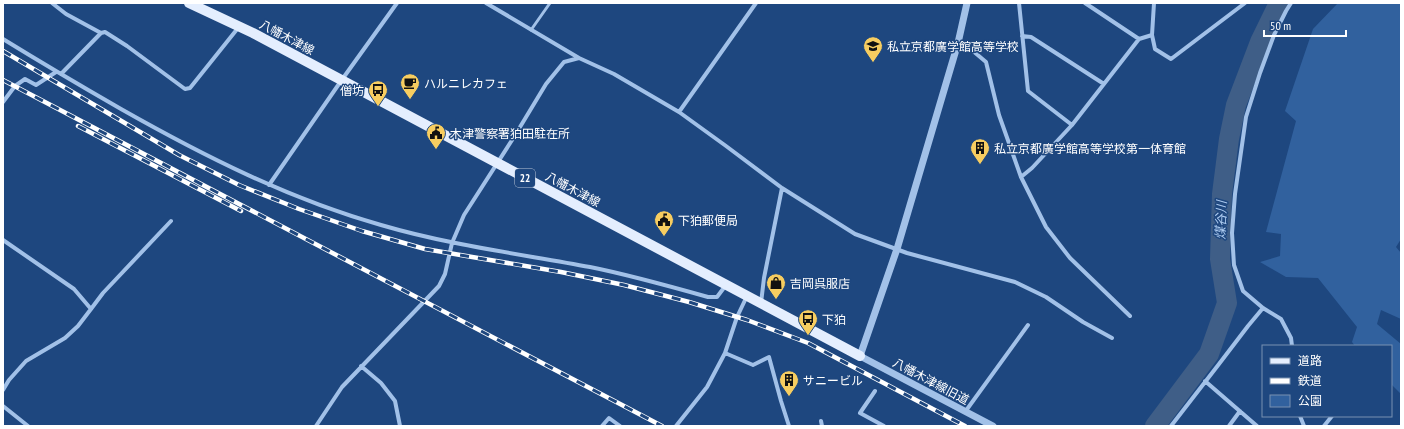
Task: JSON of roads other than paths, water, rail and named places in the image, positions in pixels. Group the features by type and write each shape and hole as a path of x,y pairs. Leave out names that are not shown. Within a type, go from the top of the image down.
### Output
{"main road":[{"name":"八幡木津線","path":"189,3 253,33 860,356"}],"street":[{"path":"52,3 66,14 101,33 105,32 127,46 185,89 190,88 239,27"},
{"path":"269,185 397,3"},
{"path":"486,3 579,58 614,74 679,112 782,188 855,234 897,249 1015,282 1046,297 1083,322 1112,338"},
{"path":"679,112 756,3"},
{"path":"860,356 897,249 958,44 967,3"},
{"path":"1019,3 1028,91 1072,125"},
{"path":"1085,3 1139,39"},
{"path":"1154,3 1152,35 1155,49 1171,59 1245,3"},
{"path":"1291,3 1274,35 1260,72 1246,117 1235,194 1232,233 1234,265 1243,291 1264,308 1281,319 1292,345"},
{"path":"61,74 101,33"},
{"path":"1021,177 1032,168 1072,125 1139,39 1152,35"},
{"path":"1022,36 1031,37 1104,84"},
{"path":"3,39 56,72 195,149 269,185 352,216 382,226 452,243 591,267 644,279 708,297 716,297 726,285"},
{"path":"958,44 973,51 986,62 999,115 1021,177 1046,227 1070,258 1130,316"},
{"path":"316,426 342,387 439,286 445,274 452,243 464,215 546,84 564,62 579,58"},
{"path":"3,102 15,86 25,80 36,85 56,72"},
{"path":"761,304 764,278 782,188"},
{"path":"3,390 9,380 26,361 65,338 78,326 103,293 171,221"},
{"path":"3,240 74,289 91,309"},
{"path":"676,426 707,387 725,353 737,317 747,296"},
{"path":"1171,426 1248,326 1264,308"},
{"path":"965,412 1028,325"},
{"path":"725,353 753,365 769,357 789,426"},
{"name":"八幡木津線旧道","path":"860,356 993,426"},
{"path":"361,366 381,383 395,401 400,426"},
{"path":"1205,381 1257,426"},
{"path":"875,391 860,413 884,426"},
{"path":"3,406 28,426"},
{"path":"1229,426 1240,412"},
{"path":"1324,426 1331,417"},
{"path":"602,426 609,418 620,426"},
{"path":"820,421 822,426"}],"lane":[{"path":"531,30 550,3"}],"waterway":[{"name":"煤谷川","path":"1155,426 1209,354 1227,303 1220,259 1222,194 1229,139 1236,105 1260,42 1279,3"}],"railway":[{"path":"3,51 179,155 239,185 299,209 362,231 425,249 561,272 624,285 689,302 747,320 808,343 965,426"},
{"path":"3,80 662,426"},
{"path":"78,126 241,211"}],"place":[{"name":"私立京都廣学館高等学校","path":"873,63"},
{"name":"ハルニレカフェ","path":"410,100"},
{"name":"僧坊","path":"378,107"},
{"name":"木津警察署狛田駐在所","path":"436,150"},
{"name":"私立京都廣学館高等学校第一体育館","path":"980,165"},
{"name":"下狛郵便局","path":"664,237"},
{"name":"吉岡呉服店","path":"776,300"},
{"name":"下狛","path":"808,336"},
{"name":"サニービル","path":"789,397"}]}
